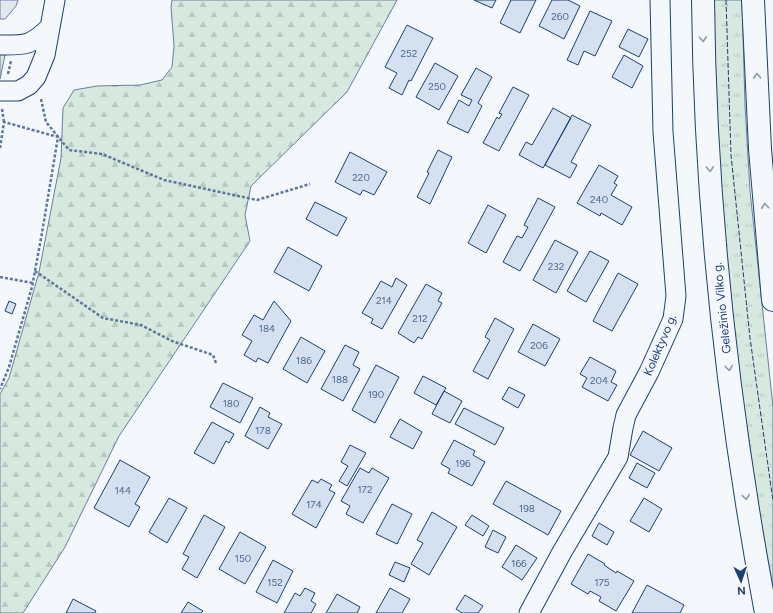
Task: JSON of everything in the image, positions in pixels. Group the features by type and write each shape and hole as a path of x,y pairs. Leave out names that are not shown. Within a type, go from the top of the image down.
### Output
{"highway":[{"name":"Geležinio Vilko g.","path":"703,0 711,198 719,289 753,542 766,613"},
{"path":"753,0 760,150 773,300"}],"street":[{"path":"2,96 29,85 36,77 45,55 55,0"},
{"name":"Kolektyvo g.","path":"528,613 618,457 626,415 649,372 673,319 676,296 663,132 660,0"},
{"path":"12,45 30,43 49,28"},
{"path":"12,45 30,54 36,77"}],"path":[{"path":"0,148 4,122 2,96 12,45"},
{"path":"36,77 46,122 69,150 102,154 164,180 258,200 310,184"},
{"path":"4,122 58,137"},
{"path":"0,389 9,367 33,283 58,137"},
{"path":"35,271 103,318 141,325 172,341 213,354 216,363"},
{"path":"0,277 33,283"}],"green space":[{"path":"172,0 397,0 347,92 251,186 245,215 250,241 119,436 65,547 23,613 0,613 0,394 9,378 39,272 61,158 63,108 74,90 97,86 140,85 162,80 172,67 174,46 171,7"},
{"path":"713,0 742,0 745,105 750,191 773,407 773,593 739,373 722,222"},
{"path":"0,54 5,55 0,79"}],"shaded area":[{"path":"0,0 18,0 16,6 5,19 0,19"}],"building":[{"path":"474,0 496,0 492,8"},
{"path":"511,0 536,0 520,33 500,23"},
{"path":"552,0 568,0 580,6 564,39 539,26"},
{"path":"590,11 612,21 595,56 584,51 578,65 567,60"},
{"path":"407,25 433,38 411,81 409,80 402,95 389,88 397,73 385,67"},
{"path":"628,29 648,39 639,57 619,47"},
{"path":"624,55 643,66 632,88 612,77"},
{"path":"435,63 458,76 439,110 416,97"},
{"path":"476,68 492,77 478,103 482,106 468,133 447,123 459,100 469,106 472,100 461,95"},
{"path":"513,87 529,95 499,151 483,143 497,117 499,119 502,114 499,113"},
{"path":"553,108 571,118 543,168 519,155 526,142 532,145"},
{"path":"572,115 591,125 571,162 577,165 570,178 545,165"},
{"path":"438,150 452,157 430,204 417,197"},
{"path":"350,152 387,172 374,195 363,190 360,195 335,182"},
{"path":"599,165 618,176 614,183 617,185 611,195 632,207 622,225 601,213 600,216 577,203"},
{"path":"538,198 555,207 520,271 503,262 517,236 522,238 528,227 524,225"},
{"path":"315,202 347,218 337,236 306,219"},
{"path":"488,205 506,215 486,253 468,243"},
{"path":"555,240 578,252 556,293 533,280"},
{"path":"288,247 322,266 309,291 274,272"},
{"path":"590,251 609,261 586,302 567,291"},
{"path":"618,273 638,284 612,331 593,321"},
{"path":"396,278 407,285 382,329 371,323 373,319 362,313 381,281 392,287"},
{"path":"426,284 442,293 438,301 442,303 422,339 418,337 414,343 398,333"},
{"path":"9,301 16,304 12,314 5,311"},
{"path":"274,301 291,321 268,363 258,358 256,362 244,355 252,341 242,335 254,315 263,320"},
{"path":"495,318 514,329 488,379 473,371 490,340 485,337"},
{"path":"533,324 560,339 545,366 518,352"},
{"path":"301,337 325,351 307,383 283,369"},
{"path":"345,345 359,352 353,365 360,369 343,401 321,389"},
{"path":"590,357 616,371 611,382 617,385 608,401 582,387 587,378 580,374"},
{"path":"376,365 399,377 375,423 352,410"},
{"path":"423,376 446,388 436,405 414,393"},
{"path":"223,383 253,398 240,423 210,407"},
{"path":"509,387 525,395 518,408 502,399"},
{"path":"444,391 462,401 450,423 432,414"},
{"path":"260,407 270,413 268,417 282,424 268,449 245,436"},
{"path":"464,408 504,428 495,445 455,424"},
{"path":"400,419 422,432 413,449 390,437"},
{"path":"212,422 234,434 229,443 226,441 214,464 194,453"},
{"path":"643,431 672,448 659,471 630,455"},
{"path":"454,440 475,451 473,455 485,462 472,486 448,473 450,469 441,464"},
{"path":"350,445 366,453 347,486 339,481 348,466 341,462"},
{"path":"120,460 150,477 135,504 140,507 129,527 94,508"},
{"path":"637,463 655,473 647,488 629,478"},
{"path":"360,468 369,473 372,468 389,478 363,523 346,514 350,506 341,501"},
{"path":"321,479 332,485 329,490 335,493 316,528 292,514 312,480 318,483"},
{"path":"506,481 561,511 548,535 493,504"},
{"path":"169,498 187,508 167,543 149,532"},
{"path":"644,498 662,509 649,532 630,521"},
{"path":"392,504 412,514 397,544 376,534"},
{"path":"432,512 457,527 429,575 411,564 423,543 417,540"},
{"path":"204,515 225,527 197,578 182,569 189,557 183,554"},
{"path":"472,515 489,526 483,536 465,525"},
{"path":"599,523 614,532 607,545 592,536"},
{"path":"493,530 506,537 498,553 485,547"},
{"path":"240,532 266,547 245,584 219,569"},
{"path":"516,545 537,558 522,580 502,567"},
{"path":"588,554 605,564 604,565 616,573 617,571 634,581 616,611 599,601 601,597 590,591 588,594 571,584"},
{"path":"273,560 293,571 277,603 256,592"},
{"path":"395,562 410,568 404,582 389,575"},
{"path":"647,585 684,605 680,613 632,613"},
{"path":"305,588 315,593 311,601 316,604 311,613 284,613 295,593 300,596"},
{"path":"390,588 410,599 402,613 376,613"},
{"path":"337,594 360,607 357,613 326,613"},
{"path":"465,595 483,606 478,613 462,613 456,609"},
{"path":"73,599 96,611 95,613 66,613"},
{"path":"188,602 203,611 201,613 181,613"}],"fence":[{"path":"726,0 731,155 750,338 773,501"}]}
